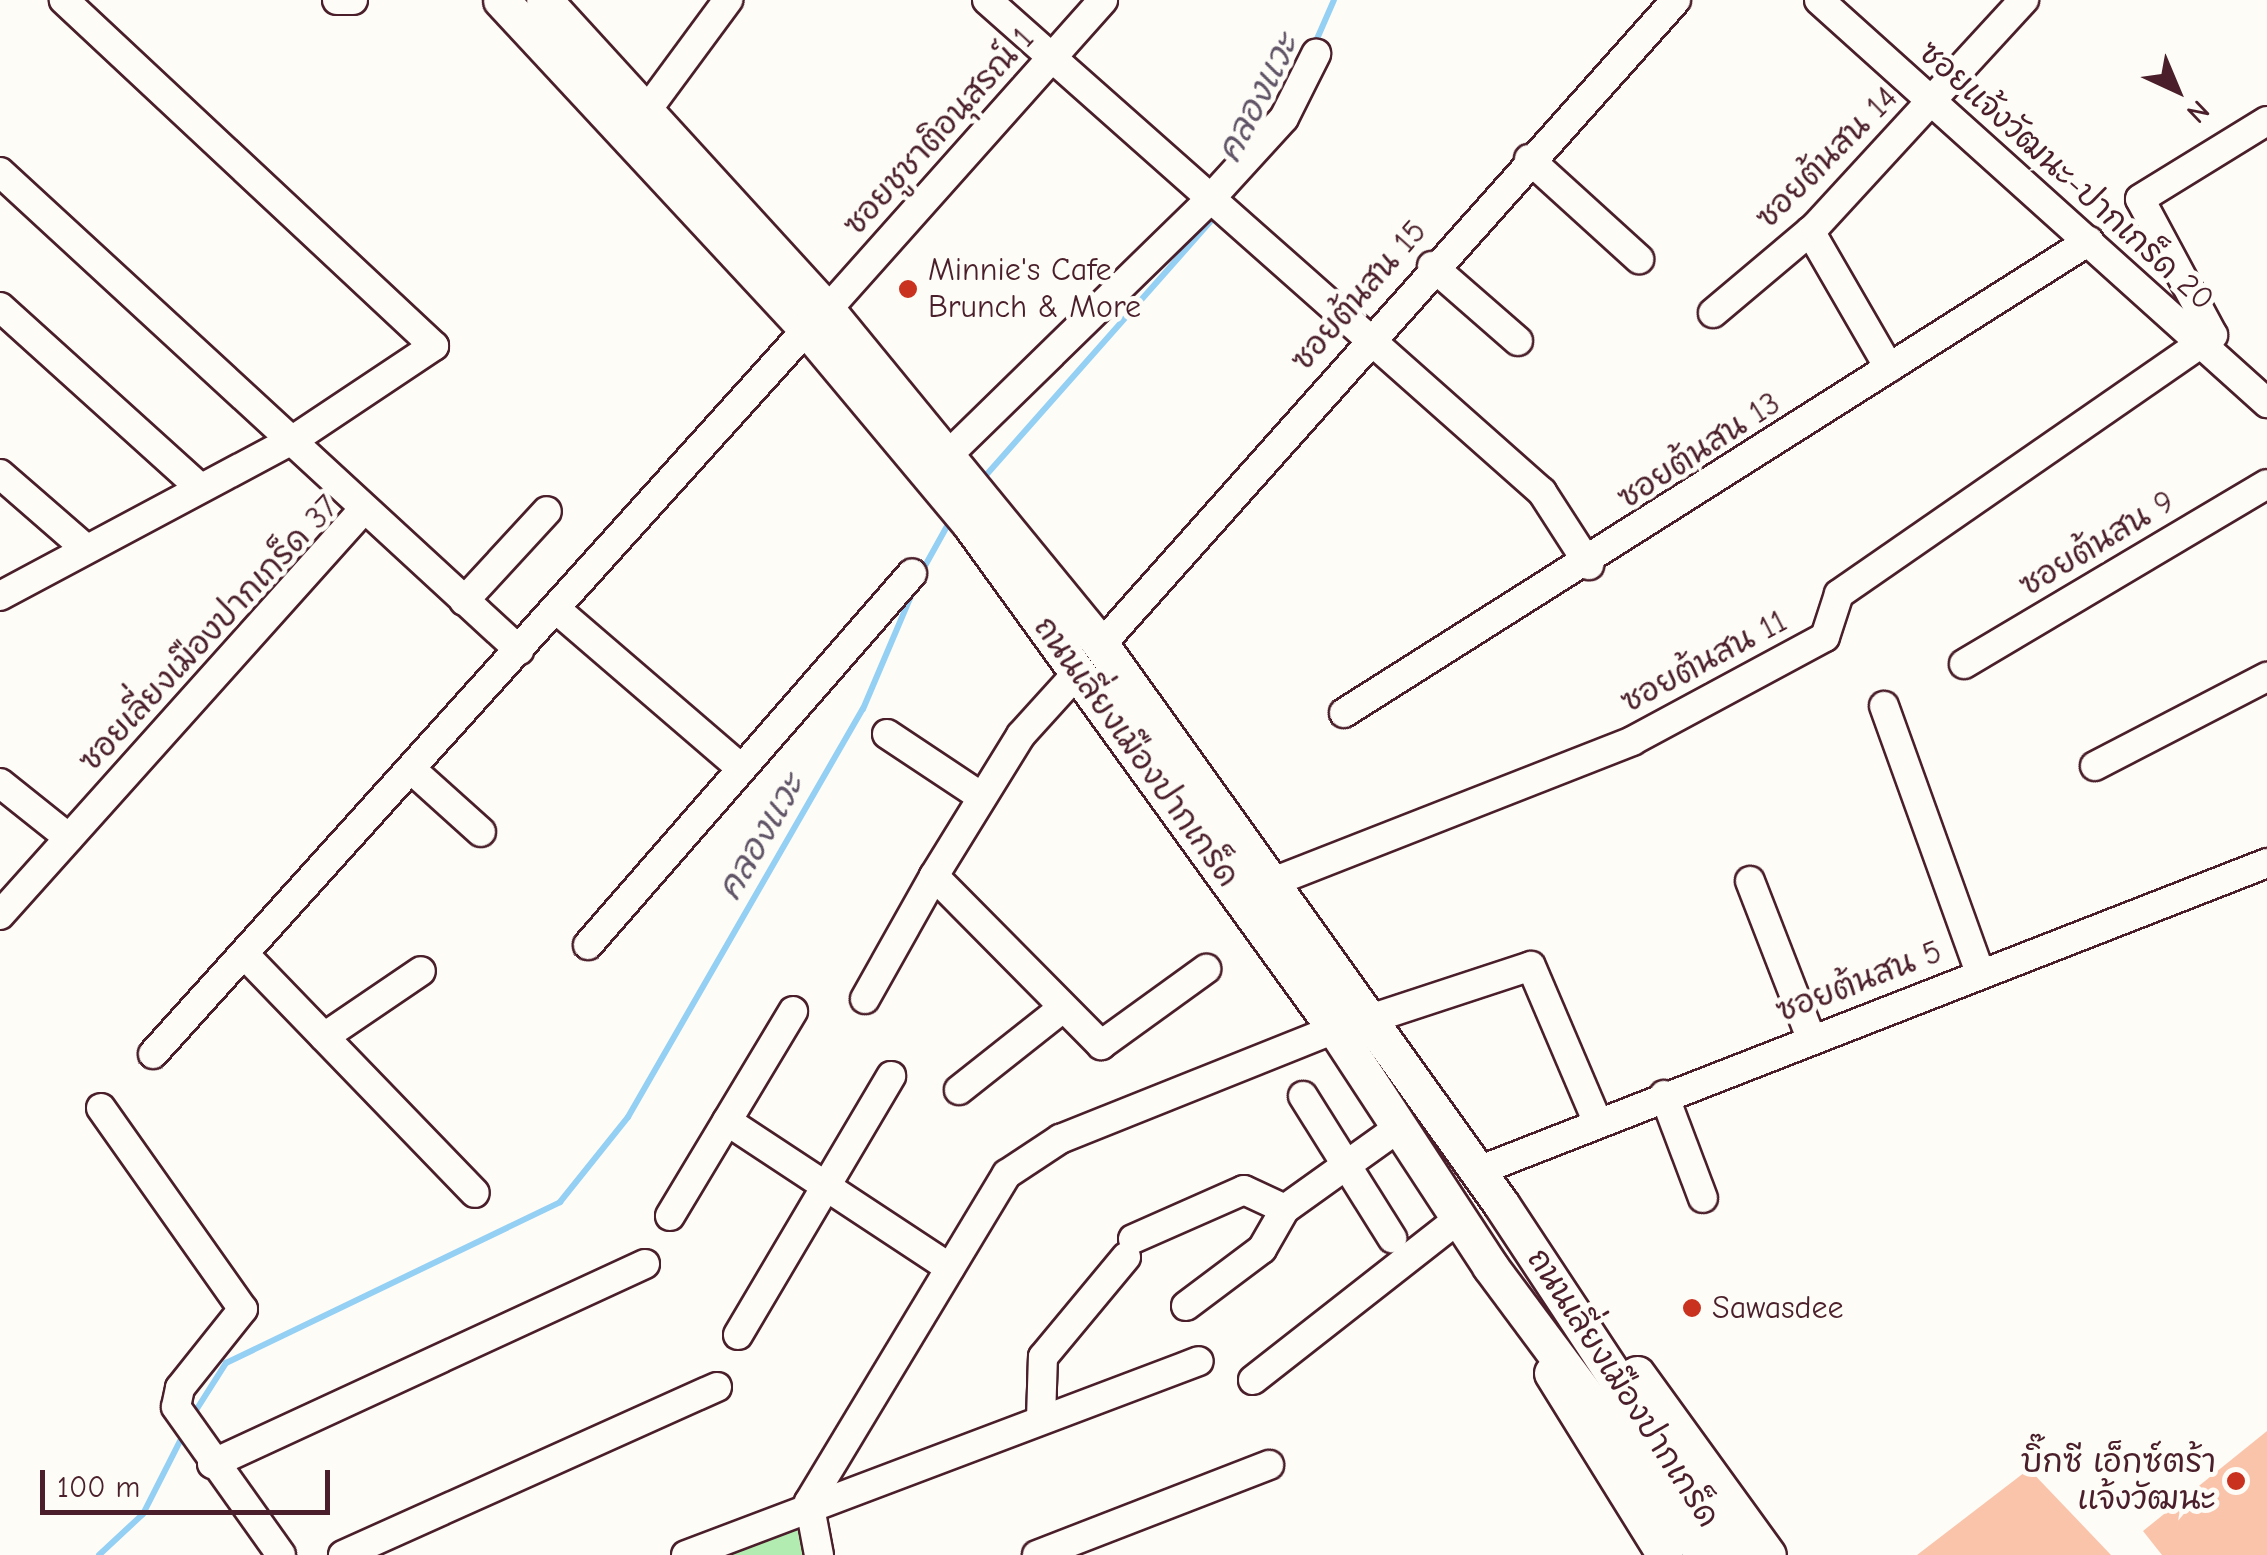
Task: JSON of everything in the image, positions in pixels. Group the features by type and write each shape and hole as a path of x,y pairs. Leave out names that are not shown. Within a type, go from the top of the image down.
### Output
{"main road":[{"name":"ถนนเลี่ยงเมืองปากเกร็ด","path":"501,0 817,319"},
{"name":"ถนนเลี่ยงเมืองปากเกร็ด","path":"544,0 647,110 941,467 1273,882 1501,1204 1734,1555"},
{"name":"ถนนเลี่ยงเมืองปากเกร็ด","path":"1090,658 1490,1266 1705,1555"},
{"path":"1501,1204 1768,1555"},
{"path":"1490,1266 1665,1555"}],"street":[{"path":"0,596 197,486 296,438 434,346 184,122 64,0"},
{"path":"337,0 352,0"},
{"path":"647,110 728,0"},
{"path":"987,0 1542,492 1589,565"},
{"name":"ซอยชูชาติอนุสรณ์ 1","path":"817,319 1103,0"},
{"name":"ซอยต้นสน 15","path":"865,999 934,876 1021,735 1528,158 1676,0"},
{"name":"ซอยแจ้งวัฒนะ-ปากเกร็ด 20","path":"1819,0 1930,104 2267,403"},
{"name":"ซอยต้นสน 14","path":"1713,313 1810,230 2024,0"},
{"path":"941,467 1214,200 1277,126 1316,54"},
{"path":"2201,343 2213,336 2140,200 2267,121"},
{"path":"1528,158 1640,259"},
{"path":"0,172 296,438 362,511"},
{"path":"1810,230 1888,368"},
{"name":"ซอยต้นสน 13","path":"1344,714 1589,565 2088,241"},
{"path":"1432,266 1518,341"},
{"path":"0,306 197,486"},
{"path":"153,1054 817,319"},
{"name":"ซอยต้นสน 11","path":"1273,882 1632,741 1825,637 1839,594 2201,343"},
{"path":"0,474 84,547"},
{"name":"ซอยต้นสน 9","path":"1964,664 2267,484"},
{"name":"ซอยเลี่ยงเมืองปากเกร็ด 37","path":"0,915 362,511 519,650"},
{"path":"464,601 547,511"},
{"path":"588,945 912,573"},
{"path":"556,609 740,767"},
{"path":"2095,766 2267,678"},
{"path":"1884,706 1980,972"},
{"path":"887,734 982,797"},
{"path":"411,769 482,832"},
{"path":"2,789 70,838"},
{"name":"ซอยต้นสน 5","path":"1478,1171 1597,1121 2267,863"},
{"path":"934,876 1090,1041 1113,1042 1206,970"},
{"path":"1750,881 1811,1038"},
{"path":"244,954 475,1192"},
{"path":"1370,1019 1531,966 1597,1121"},
{"path":"324,1037 421,972"},
{"path":"670,1216 794,1011"},
{"path":"958,1090 1060,1011"},
{"path":"819,1555 810,1502 1006,1174 1060,1139 1334,1029"},
{"path":"738,1336 891,1076"},
{"path":"1664,1095 1702,1198"},
{"path":"1303,1096 1392,1238"},
{"path":"101,1108 243,1309 180,1388 178,1415 281,1555"},
{"path":"727,1121 950,1268"},
{"path":"1186,1306 1262,1249 1286,1209 1398,1128"},
{"path":"1041,1419 1043,1357 1130,1248 1244,1190 1286,1209"},
{"path":"1253,1380 1458,1219"},
{"path":"212,1464 645,1264"},
{"path":"686,1555 810,1502 1199,1361"},
{"path":"343,1555 716,1388"},
{"path":"1037,1555 1269,1465"}],"green space":[{"path":"809,1502 819,1555 686,1555"}],"building":[{"name":"บิ๊กซี เอ็กซ์ตร้า แจ้งวัฒนะ","path":"2267,1431 2267,1555 2162,1555 2143,1531"},
{"path":"2029,1469 2111,1555 1917,1555"}],"waterway":[{"name":"คลองแวะ","path":"1313,48 1334,0"},
{"name":"คลองแวะ","path":"1225,204 1249,175"},
{"name":"คลองแวะ","path":"980,482 1217,214"},
{"name":"คลองแวะ","path":"921,573 951,519"},
{"name":"คลองแวะ","path":"193,1415 226,1363 560,1202 628,1117 863,709 914,589"},
{"name":"คลองแวะ","path":"99,1555 143,1514 183,1435"}],"place":[{"name":"Minnie's Cafe Brunch & More","path":"908,289"},
{"name":"Sawasdee","path":"1692,1308"},
{"name":"บิ๊กซี เอ็กซ์ตร้า แจ้งวัฒนะ","path":"2236,1481"}]}
